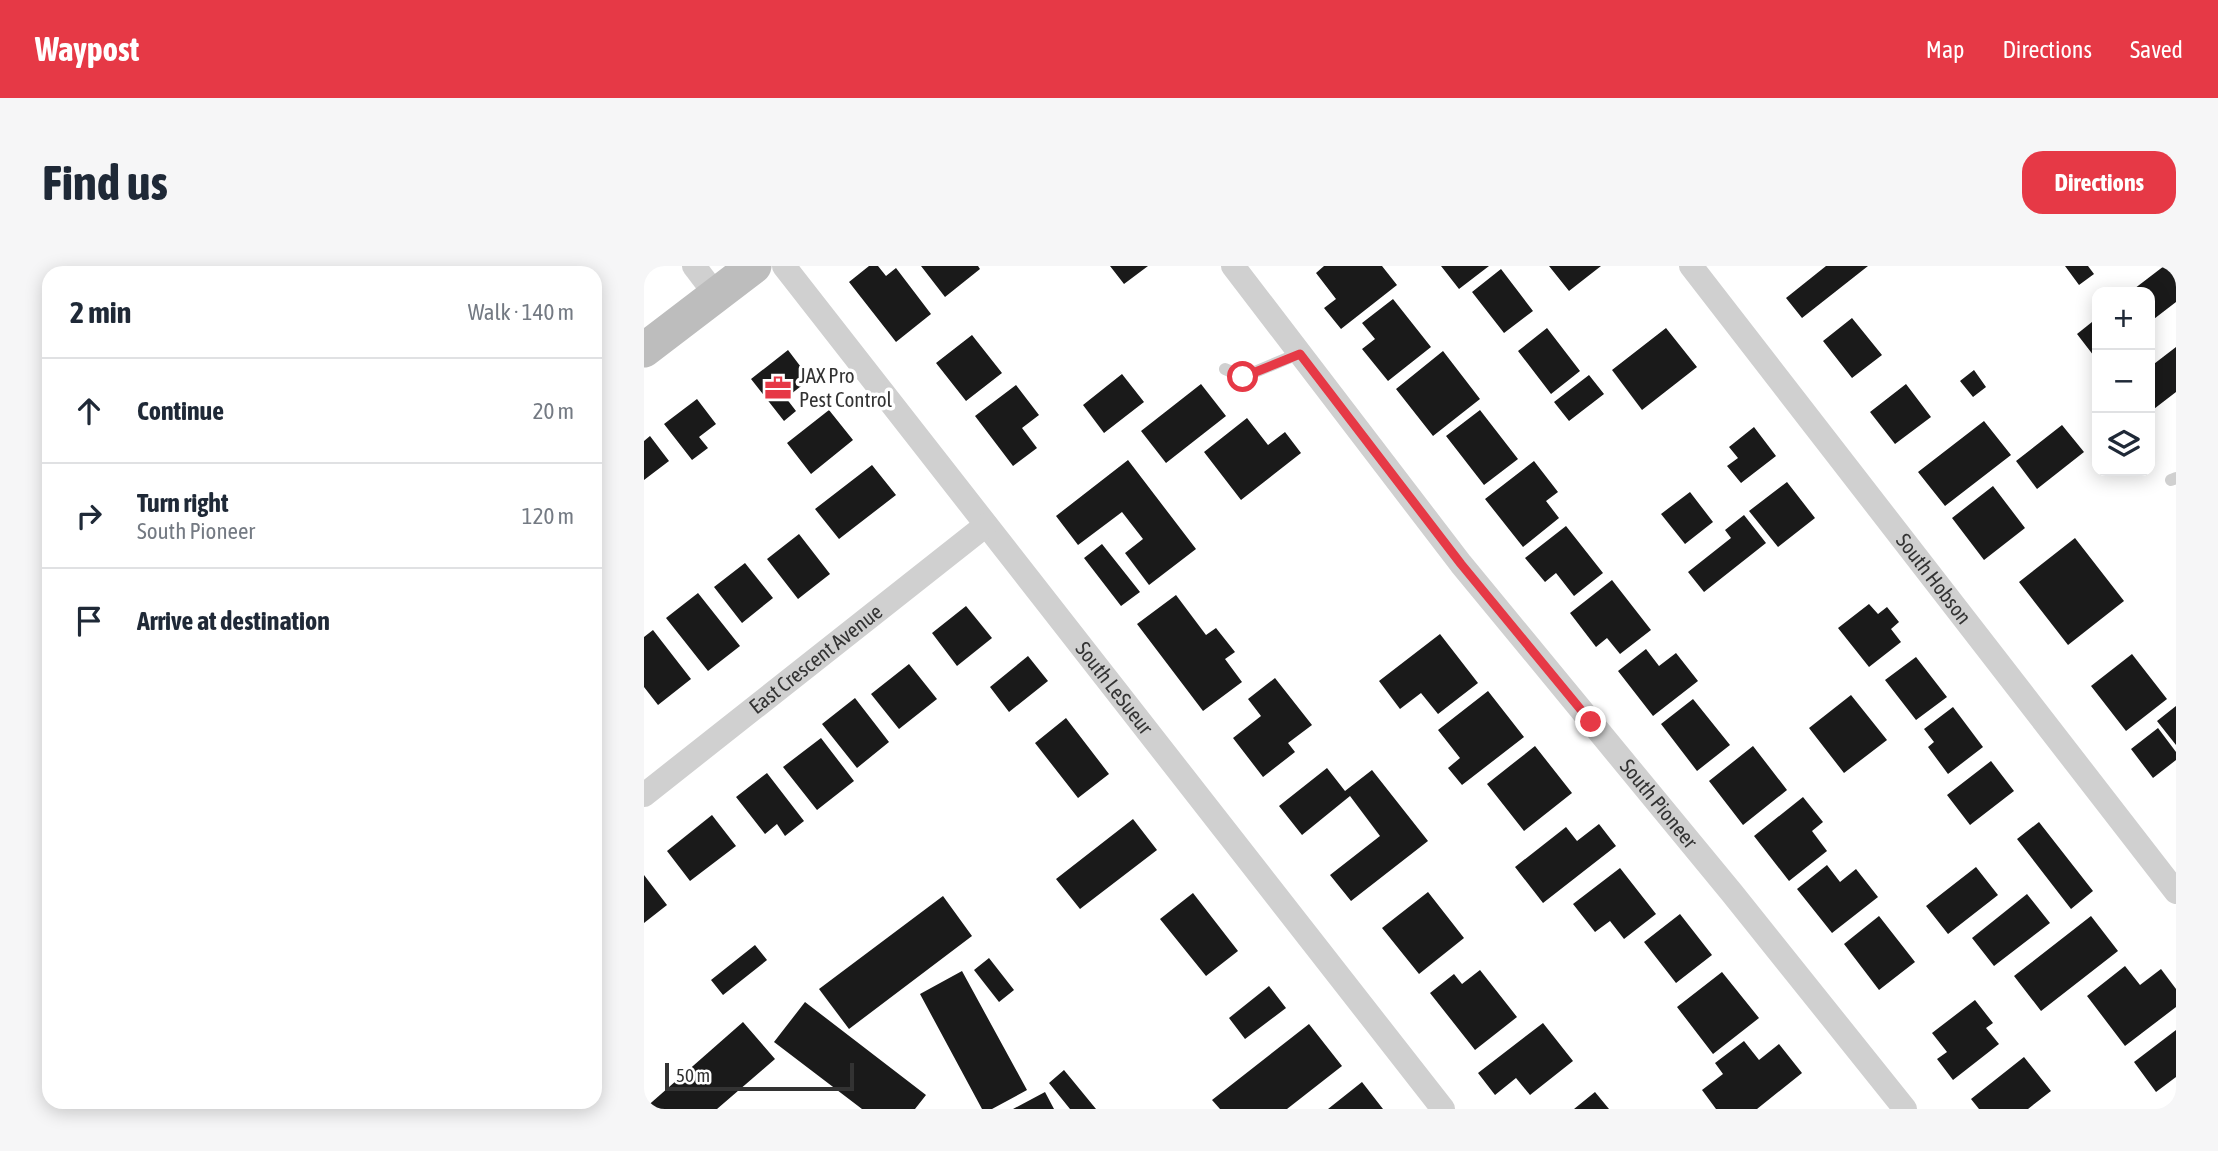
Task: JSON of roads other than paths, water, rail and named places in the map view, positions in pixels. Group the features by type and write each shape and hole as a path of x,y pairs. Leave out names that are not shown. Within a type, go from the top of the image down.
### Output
{"main road":[{"path":"644,350 754,266"}],"street":[{"path":"694,266 716,295"},
{"name":"South LeSueur","path":"783,266 1443,1109"},
{"name":"South Pioneer","path":"1233,266 1493,604 1732,893 1905,1109"},
{"name":"South Hobson","path":"1691,266 2176,892"},
{"name":"East Crescent Avenue","path":"644,795 986,525"}],"lane":[{"path":"1225,369 1243,377 1300,354"}],"place":[{"name":"JAX Pro Pest Control","path":"778,388"}]}
